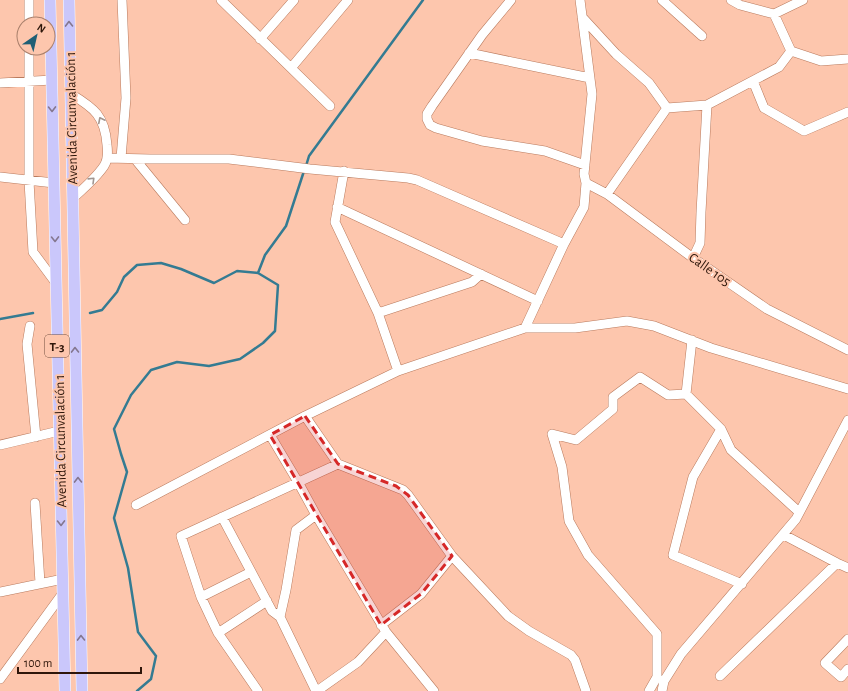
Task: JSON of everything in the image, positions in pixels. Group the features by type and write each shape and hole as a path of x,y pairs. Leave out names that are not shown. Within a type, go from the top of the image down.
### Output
{"main road":[{"name":"Avenida Circunvalación 1","path":"50,0 65,691"},
{"name":"Avenida Circunvalación 1","path":"69,0 82,691"}],"street":[{"path":"29,0 29,16"},
{"path":"121,158 126,98 122,0"},
{"path":"221,0 330,106"},
{"path":"260,38 294,0"},
{"path":"291,68 348,0"},
{"path":"511,0 468,53 590,78"},
{"path":"525,328 564,244 584,207 585,174 592,94 580,0"},
{"path":"662,0 702,36"},
{"path":"731,0 740,5 774,14 803,0"},
{"path":"774,14 791,51 821,61 848,59"},
{"path":"582,17 616,54 649,83 667,108"},
{"path":"607,194 616,178 667,108 707,105 779,66 791,51"},
{"name":"Calle 105","path":"468,53 428,112 427,119 430,125 444,131 482,141 546,151 585,174 607,194 693,258 767,309 848,350"},
{"path":"29,56 29,181 33,252 56,284"},
{"path":"0,83 52,80"},
{"path":"753,81 764,108 804,131 848,112"},
{"path":"71,94 88,104 101,118 105,128 107,158 104,167 72,199"},
{"path":"693,258 700,243 707,105"},
{"path":"107,158 229,159 417,180 564,244"},
{"path":"135,158 185,220"},
{"path":"344,171 335,222 378,313 398,371"},
{"path":"0,177 54,183"},
{"path":"337,207 538,301"},
{"path":"378,313 472,282 481,274"},
{"path":"136,505 305,416 398,371 525,328 575,328 627,321 654,326 711,348 848,389"},
{"path":"30,326 27,344 36,437"},
{"path":"686,394 692,340"},
{"path":"662,691 657,634 588,555 569,522 562,467 552,434 576,440 613,409 613,397 640,377 668,395 686,394 721,429 730,450 799,512"},
{"path":"305,416 338,464 403,490 408,494 452,556 508,616 529,631 571,655 575,660 586,691"},
{"path":"649,691 784,535 796,519 848,420"},
{"path":"721,429 693,477 673,555 742,584"},
{"path":"0,445 59,431"},
{"path":"270,435 383,629 434,691"},
{"path":"258,691 218,633 201,597 180,536 338,464"},
{"path":"35,503 40,583"},
{"path":"280,617 296,530 316,515"},
{"path":"222,517 272,610 280,617 317,691 358,662 383,629 421,594 452,556"},
{"path":"784,535 848,568"},
{"path":"720,676 837,563"},
{"path":"201,597 251,572"},
{"path":"0,592 63,579"},
{"path":"0,679 63,593"},
{"path":"218,633 267,601"},
{"path":"848,639 825,663 841,678 848,669"}],"highlighted area":[{"path":"305,416 338,464 396,486 408,495 452,556 421,594 381,625 270,435"}],"waterway":[{"path":"306,166 309,156 423,0"},
{"path":"137,691 151,679 156,656 138,632 128,568 114,518 127,472 114,429 131,395 151,370 177,362 209,366 240,359 263,343 275,331 278,285 258,273 265,255 286,226 304,171"},
{"path":"90,313 102,310 117,292 124,277 137,265 161,263 181,269 214,283 237,271 258,273"},
{"path":"0,319 33,313"}]}
